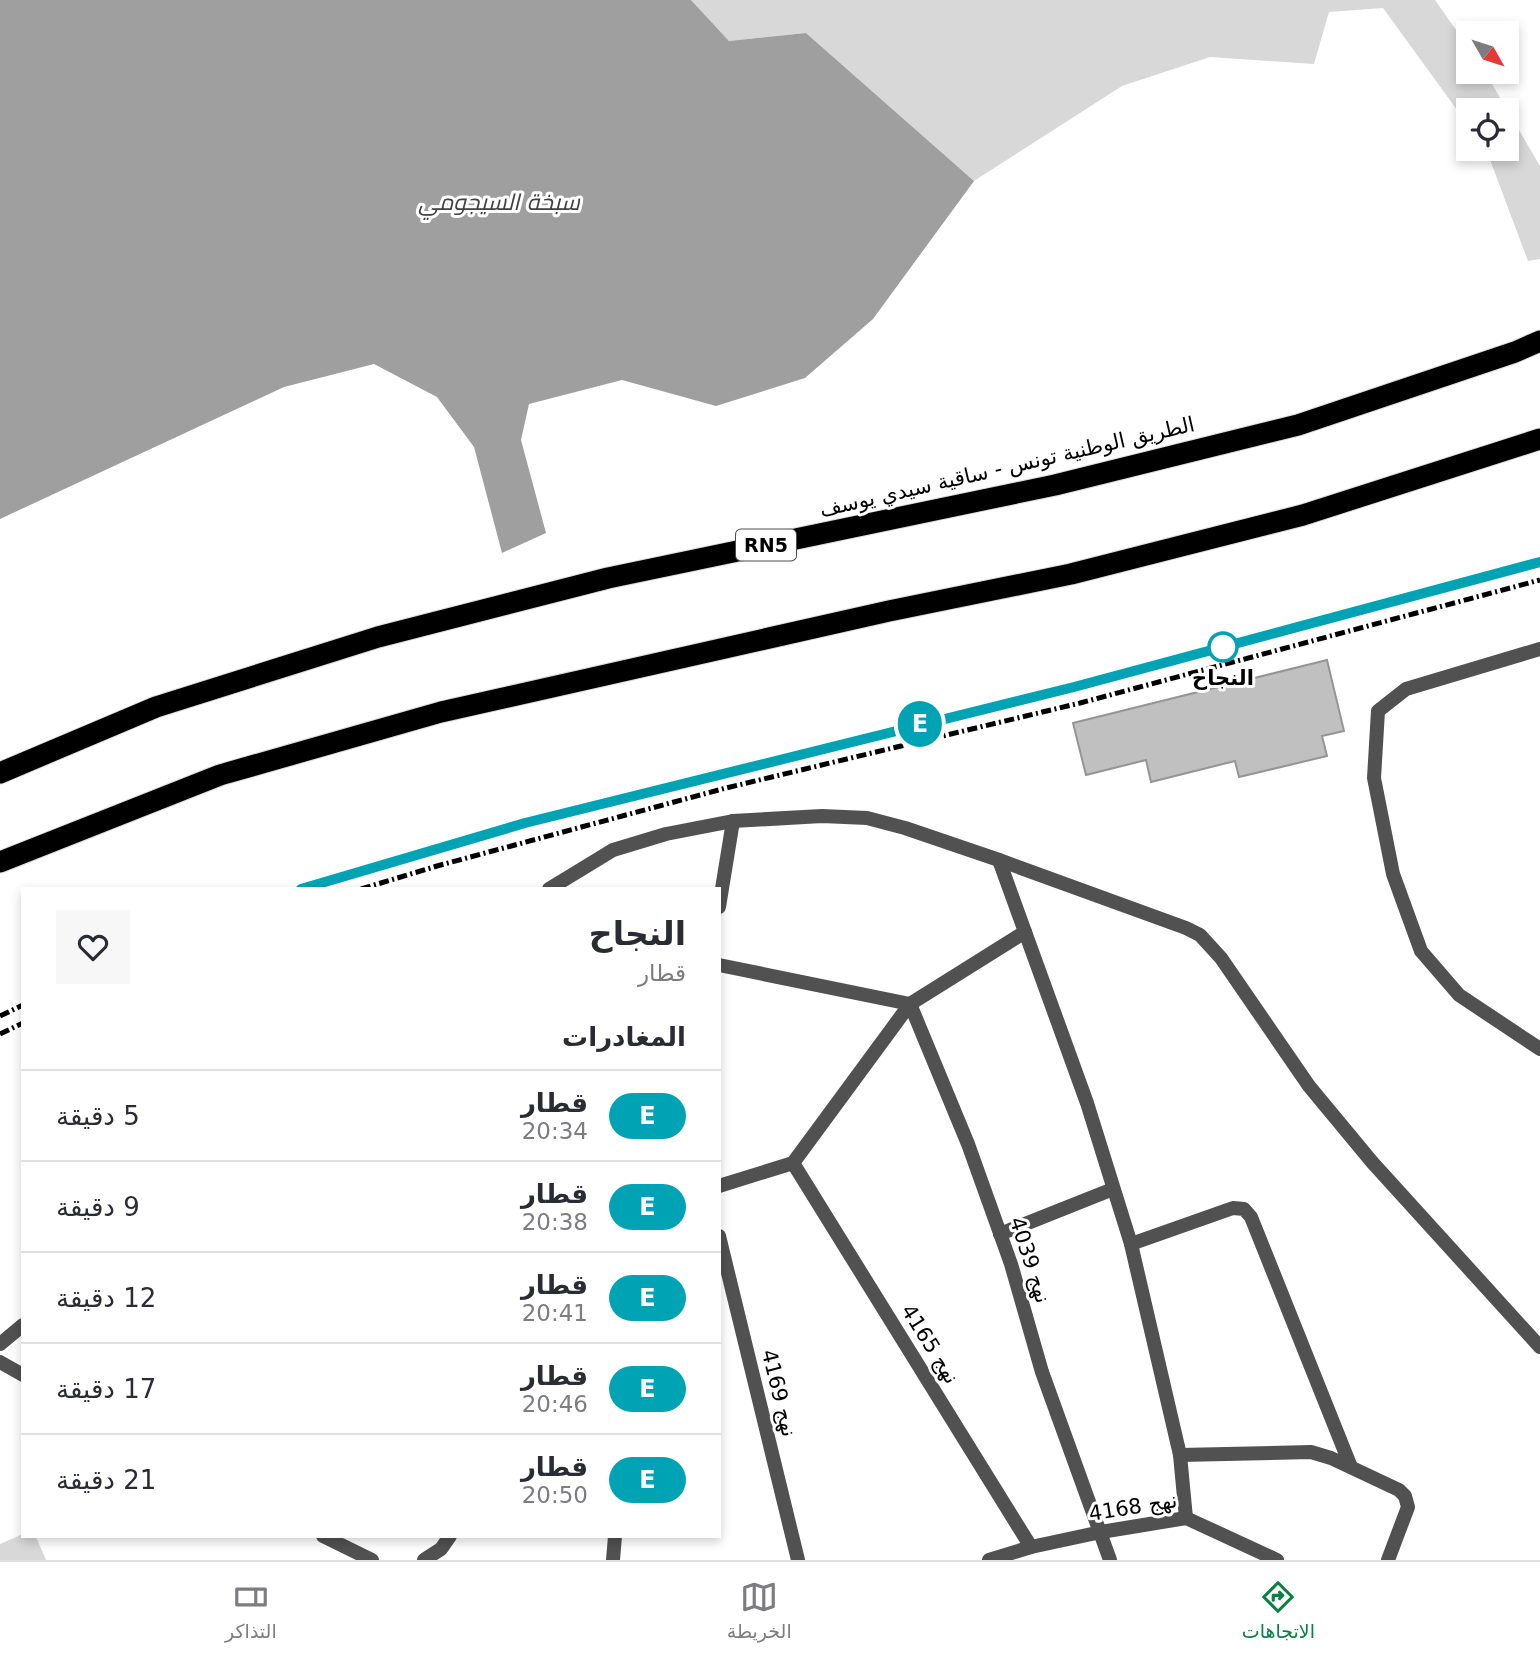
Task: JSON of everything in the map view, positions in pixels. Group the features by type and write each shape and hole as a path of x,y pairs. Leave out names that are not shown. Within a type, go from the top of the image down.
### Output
{"highway":[{"name":"الطريق الوطنية تونس - ساقية سيدي يوسف","path":"0,773 156,707 378,637 608,578 1055,485 1298,425 1515,352 1540,341"},
{"path":"0,862 220,775 441,712 889,611 1084,571 1303,516 1540,439"}],"street":[{"path":"1540,649 1406,689 1378,711 1374,778 1393,874 1421,951 1460,995 1540,1049"},
{"path":"552,887 613,850 666,834 733,821 822,816 866,818 905,828 999,860 1186,928 1200,935 1221,958 1309,1086 1372,1162 1540,1348"},
{"path":"721,895 733,821"},
{"path":"999,860 1087,1103 1131,1244 1180,1455 1186,1518"},
{"path":"721,1185 793,1163 909,1004 1025,932"},
{"path":"721,965 909,1004"},
{"name":"نهج 4039","path":"909,1004 968,1144 1000,1234 1042,1373 1101,1532"},
{"name":"نهج 4165","path":"793,1163 1031,1547"},
{"path":"1000,1234 1114,1189"},
{"path":"1131,1244 1233,1208 1244,1209 1251,1217 1351,1467"},
{"name":"نهج 4169","path":"721,1244 798,1560"},
{"path":"1,1344 21,1327"},
{"path":"0,1363 21,1374"},
{"path":"1180,1455 1311,1452 1331,1458 1399,1490 1405,1496 1408,1507 1388,1560"},
{"name":"نهج 4168","path":"989,1560 1031,1547 1101,1532 1186,1518 1277,1560"},
{"path":"1101,1532 1110,1560"},
{"path":"424,1560 441,1549 449,1538"},
{"path":"613,1560 615,1538"},
{"path":"340,1540 372,1560"}],"shaded area":[{"path":"691,0 1435,0 1456,30 1456,84 1492,84 1500,98 1456,98 1456,108 1383,8 1329,12 1314,64 1210,57 1122,86 974,181 806,33 729,41"},
{"path":"1519,130 1540,166 1540,259 1528,261 1490,161 1519,161"},
{"path":"21,1535 21,1538 36,1538 46,1560 0,1560 0,1544"}],"water":[{"name":"سبخة السيجومي","path":"0,0 691,0 729,41 806,33 974,181 873,319 805,378 716,406 622,380 529,404 521,440 546,533 502,553 474,447 437,397 374,364 284,387 0,519"}],"building":[{"name":"النجاح","path":"1327,660 1344,731 1322,736 1327,756 1239,777 1235,761 1151,782 1146,760 1086,775 1073,723"}],"railway":[{"path":"308,887 525,823 1074,687 1540,562"},
{"path":"368,887 726,788 1080,703 1540,580"},
{"path":"0,1016 21,1006"},
{"path":"0,1034 21,1024"}],"train":[{"name":"E","path":"308,887 525,823 1074,687 1540,562"}],"place":[{"name":"النجاح","path":"1223,647"}]}
